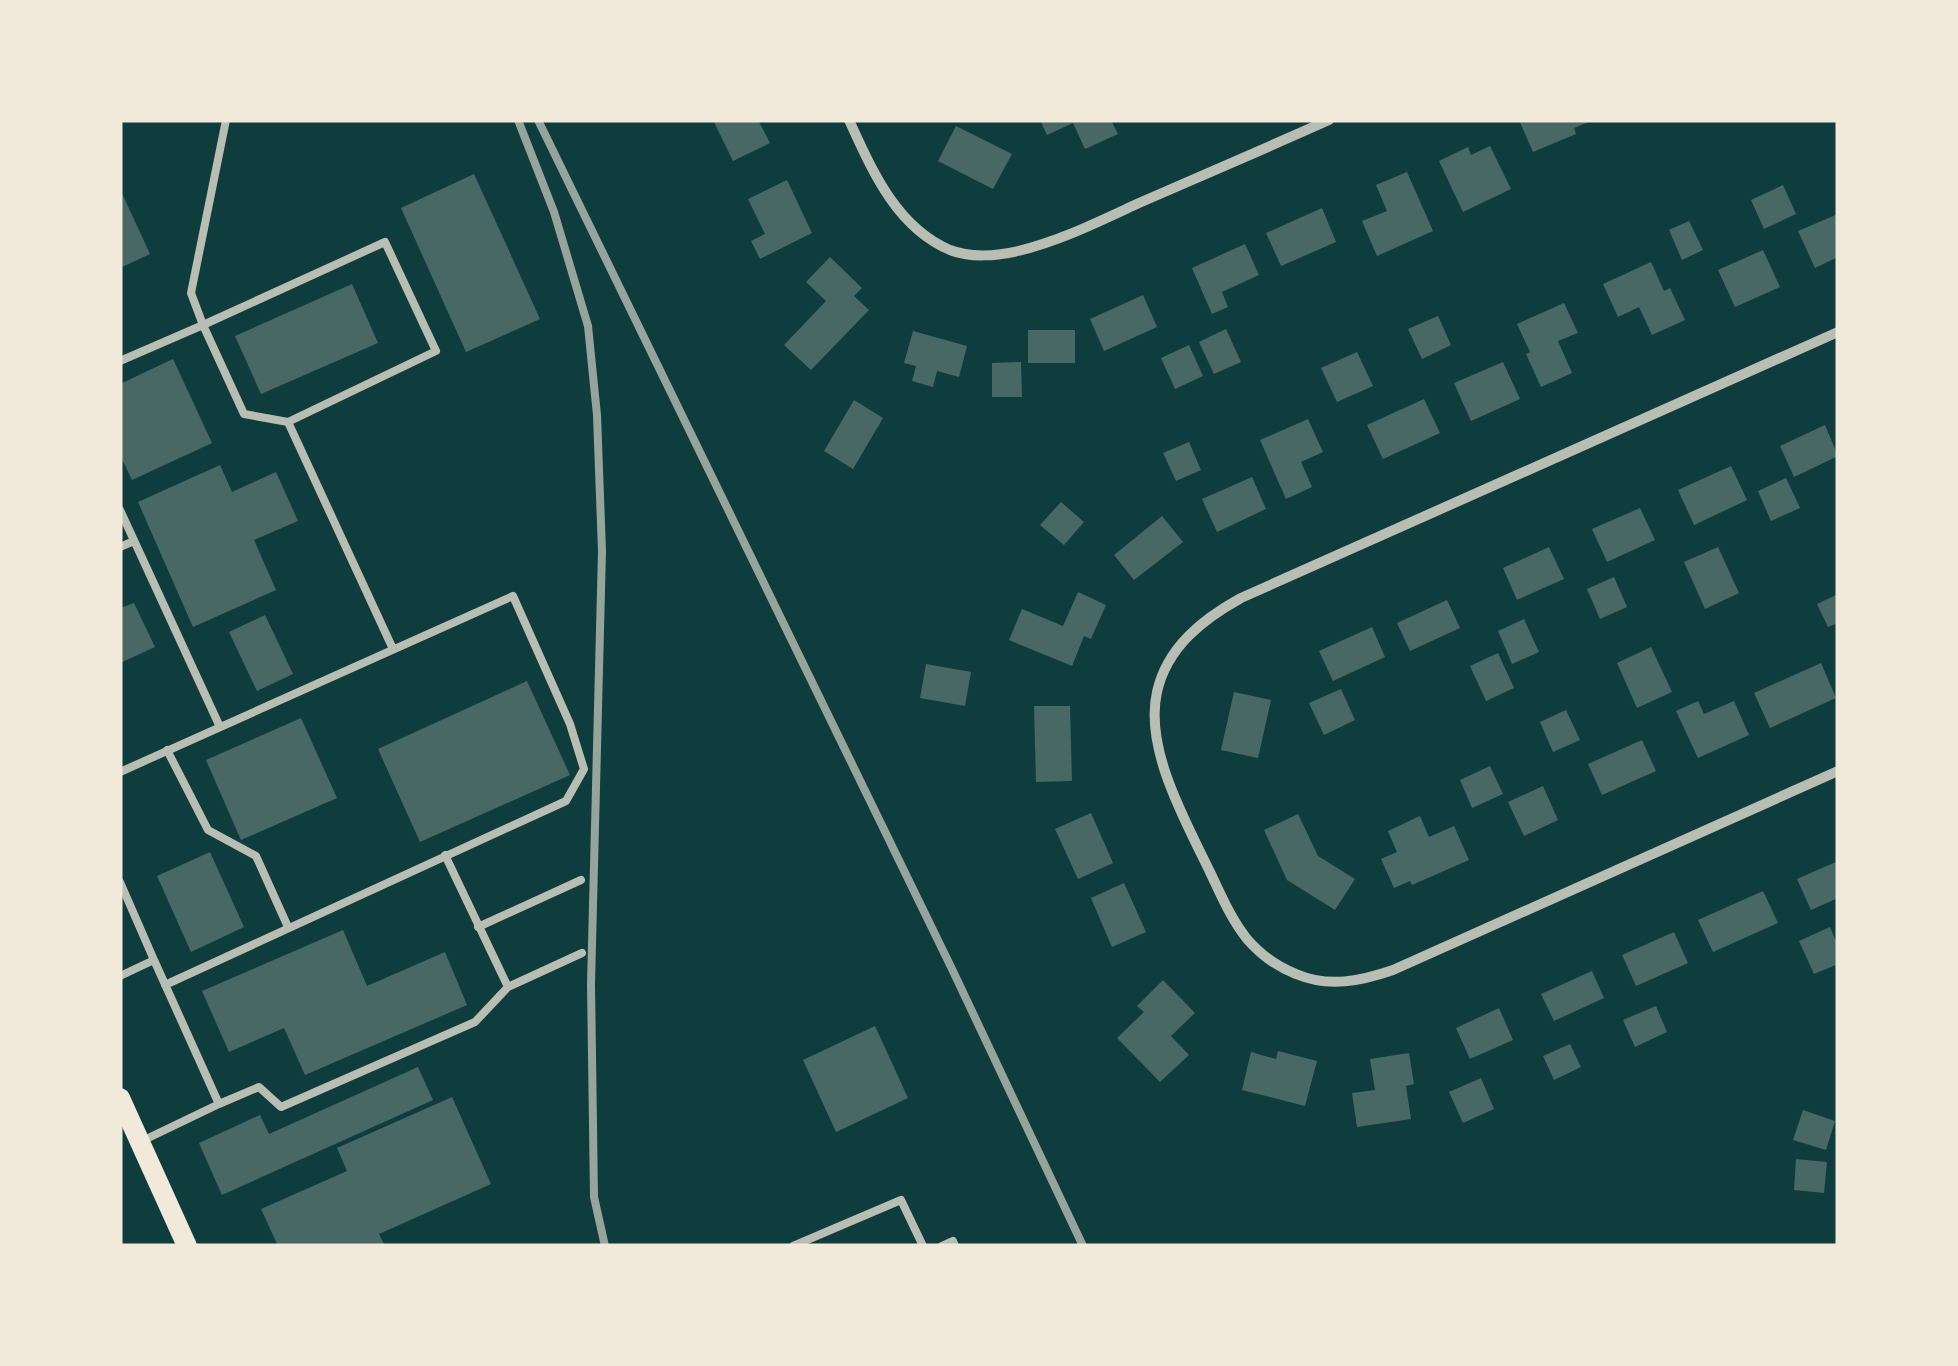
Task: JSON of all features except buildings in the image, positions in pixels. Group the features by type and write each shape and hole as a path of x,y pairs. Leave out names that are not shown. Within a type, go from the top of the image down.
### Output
{"main road":[{"path":"120,1098 187,1246"}],"street":[{"path":"849,120 887,194 914,226 952,251 995,255 1076,231 1329,120"},
{"path":"1838,332 1240,598 1209,616 1186,638 1173,655 1157,691 1155,708 1160,756 1195,841 1241,931 1258,950 1298,975 1327,982 1358,981 1393,970 1838,771"}],"lane":[{"path":"120,361 203,326 385,242 436,351 288,422 244,414 203,326 191,293 226,120"},
{"path":"288,422 394,649"},
{"path":"120,510 220,727"},
{"path":"120,547 134,541"},
{"path":"120,772 514,596 570,724 584,768 566,801 166,984"},
{"path":"167,750 208,830 256,856 288,927"},
{"path":"445,855 508,987"},
{"path":"478,927 581,880"},
{"path":"120,882 220,1104"},
{"path":"140,1142 260,1087 280,1107 475,1022 508,987 582,953"},
{"path":"120,976 154,960"},
{"path":"792,1246 901,1200 922,1246"},
{"path":"942,1246 953,1241 955,1246"}],"railway":[{"path":"518,120 554,212 588,326 597,415 602,551 591,984 594,1197 605,1246"},
{"path":"538,120 1083,1246"}]}
